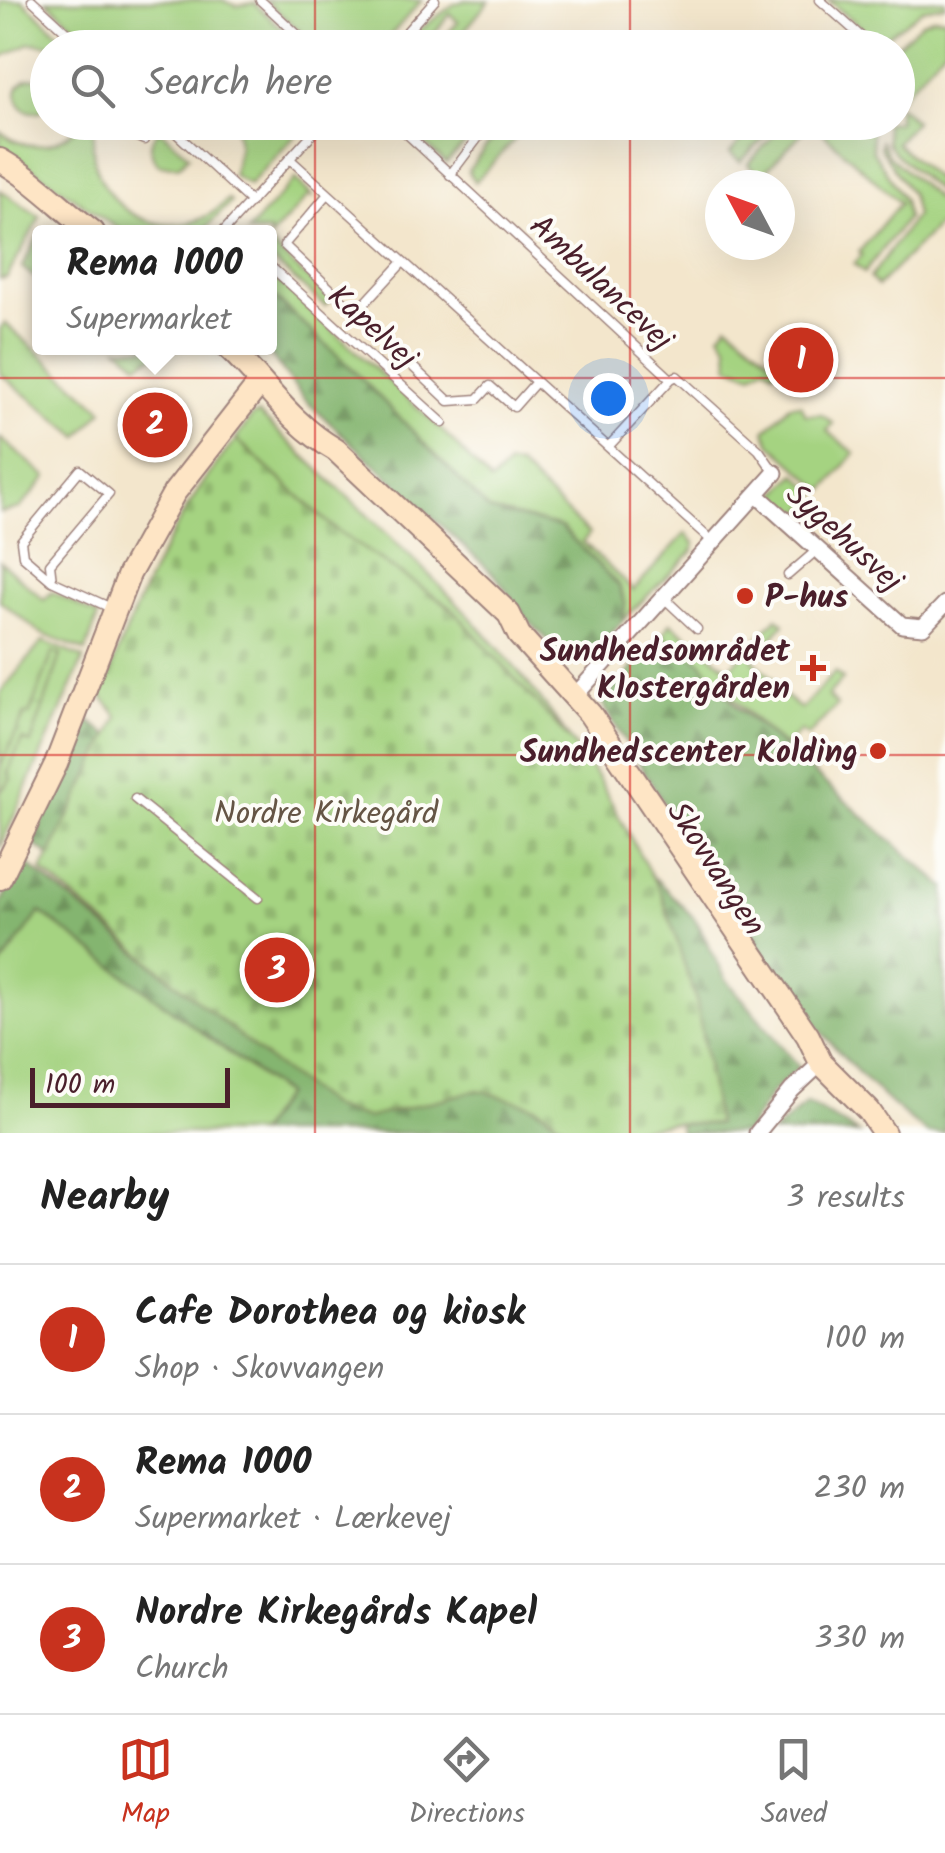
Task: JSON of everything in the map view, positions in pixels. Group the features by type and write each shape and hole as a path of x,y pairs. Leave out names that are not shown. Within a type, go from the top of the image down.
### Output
{"street":[{"path":"0,160 38,184 52,202 83,225"},
{"path":"0,175 52,202"},
{"name":"Skovvangen","path":"217,355 233,370 254,380"},
{"name":"Skovvangen","path":"234,355 254,380 312,436 326,460 500,625 519,634 590,714 808,1036 818,1059 869,1111 884,1133"},
{"path":"0,878 56,764 128,574 174,493 254,380"},
{"path":"757,495 776,473"},
{"name":"Sygehusvej","path":"576,702 757,495 906,627 923,626 945,604"},
{"path":"757,1133 818,1059"},
{"name":"Skovvangen","path":"869,1111 888,1118 904,1133"}],"lane":[{"path":"32,0 64,30"},
{"path":"260,0 292,30"},
{"path":"408,30 436,0"},
{"path":"820,0 854,30"},
{"path":"184,140 251,202"},
{"path":"233,225 307,140"},
{"name":"Ambulancevej","path":"413,140 671,378 677,376 759,450 776,473"},
{"path":"450,175 476,140"},
{"path":"290,160 713,542"},
{"path":"328,194 284,245 449,401 478,399 490,386 514,407 536,382"},
{"path":"356,313 403,262"},
{"name":"Kapelvej","path":"277,272 443,423"},
{"path":"608,446 671,378"},
{"path":"52,582 50,564 109,494 80,470 21,541 23,556 52,582 116,610"},
{"path":"788,575 817,550"},
{"path":"665,600 697,629"},
{"path":"135,799 258,898"}],"green space":[{"path":"22,0 55,30 30,30 30,43 0,58 0,1"},
{"path":"46,0 222,0 236,6 254,3 283,30 80,30"},
{"path":"265,0 422,0 395,30 299,30"},
{"path":"828,0 945,0 945,5 923,9 895,30 864,30"},
{"path":"489,1 465,30 451,30 458,22 450,14 437,30 419,30 454,4"},
{"path":"945,18 945,48 915,81 913,30 922,22"},
{"path":"28,79 30,111 22,107 17,95"},
{"path":"0,131 20,143 94,140 101,179 115,199 134,215 157,223 181,224 206,217 228,199 231,202 209,225 113,225 0,146"},
{"path":"171,140 189,156 179,166 159,165 152,143"},
{"path":"238,140 291,140 249,185 233,175"},
{"path":"420,140 469,140 446,163"},
{"path":"494,140 514,140 475,182 468,171"},
{"path":"742,140 762,140 740,162 730,153"},
{"path":"770,140 795,140 767,170 754,170 748,164"},
{"path":"831,140 872,140 873,151 904,200 907,218 864,273 854,264 862,255 859,252 900,203"},
{"path":"899,140 896,143 945,187 945,198 896,154 887,143"},
{"path":"881,141 888,155 945,206 945,229 938,225 878,286 870,278 916,215 911,194 880,148"},
{"path":"295,179 314,198 309,195 277,230 277,225 253,225"},
{"path":"0,190 40,217 32,225 7,277 0,279"},
{"path":"32,248 32,275 22,267"},
{"path":"277,250 331,300 325,306 277,264"},
{"path":"277,279 439,427 491,482 508,465 519,466 589,534 583,542 633,590 686,533 695,544 692,552 623,620 625,603 619,586 561,527 489,510 352,369 277,299"},
{"path":"277,299 352,369 489,510 561,527 619,586 625,603 623,620 592,657 580,663 564,657 526,618 495,575 305,400 270,355 277,355"},
{"path":"5,323 32,347 32,355 41,355 103,410 79,437 0,374 0,329"},
{"path":"728,324 778,365 774,371 765,366 752,374 729,366 728,346 720,334"},
{"path":"127,355 155,355 138,364"},
{"path":"801,404 806,415 821,414 833,423 827,431 855,453 824,491 771,444 765,431 790,405"},
{"path":"259,414 463,610 537,695 571,741 450,607 337,531 236,439 252,416"},
{"path":"0,438 47,477 20,508 0,513"},
{"name":"Nordre Kirkegård","path":"236,439 337,531 450,607 571,741 598,778 662,895 697,1004 717,1124 670,1123 616,1133 573,1133 537,1107 478,1090 366,1118 333,1108 266,1058 42,871 118,717 101,695 142,593 173,531"},
{"path":"796,474 818,494 797,517 774,496"},
{"path":"0,561 44,600 52,592 98,616 86,651 42,634 0,601"},
{"path":"777,618 784,624 753,660 782,687 779,691 801,709 835,672 843,679 828,696 837,705 808,736 800,731 785,747 662,635 671,623 729,669"},
{"path":"662,635 701,662 737,707 945,887 945,1133 927,1133 877,1090 830,1043 788,991 711,879 605,709 603,701"},
{"path":"43,641 84,658 0,848 0,693"},
{"path":"53,652 61,655 31,743 22,740 8,772 11,779 0,792 0,767 25,714 29,715"},
{"path":"89,721 110,737 50,856 32,843"},
{"path":"23,861 333,1108 373,1114 456,1093 489,1090 528,1103 573,1133 258,1133 285,1094 40,912 0,967 0,904"},
{"path":"654,877 695,919 726,979 799,1067 772,1092 745,1133 681,1133 679,1124 716,1124 697,1004"},
{"path":"40,911 285,1095 258,1133 0,1133 0,967"},
{"path":"807,1103 858,1133 772,1133"}],"place":[{"name":"Cafe Dorothea og kiosk","path":"801,360"},
{"name":"Rema 1000","path":"155,425"},
{"name":"P-hus","path":"745,596"},
{"name":"Sundhedsområdet Klostergården","path":"813,668"},
{"name":"Sundhedscenter Kolding","path":"878,751"},
{"name":"Nordre Kirkegårds Kapel","path":"277,970"}]}
